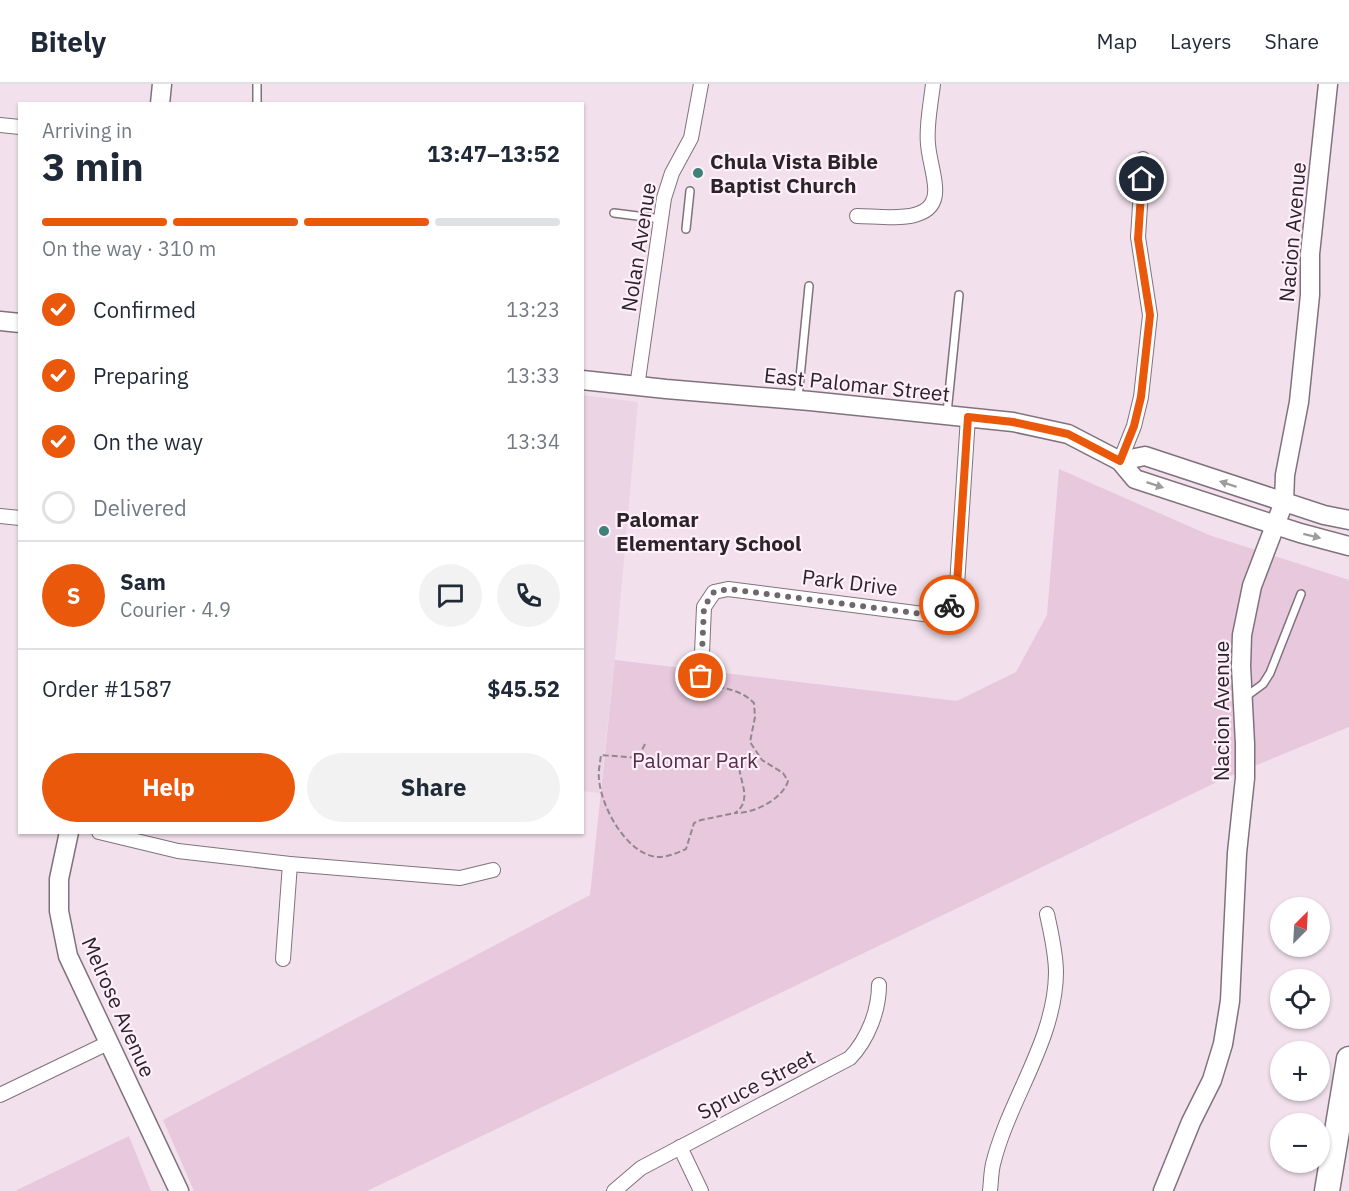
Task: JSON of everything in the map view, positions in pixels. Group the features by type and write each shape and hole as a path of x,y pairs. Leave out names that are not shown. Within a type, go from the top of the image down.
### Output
{"highway":[{"path":"1327,1191 1349,1059"}],"street":[{"path":"160,102 162,84"},
{"name":"Nolan Avenue","path":"637,387 664,198 672,173 691,138 700,84"},
{"path":"858,216 915,216 929,209 934,201 935,188 927,142 933,84"},
{"name":"Nacion Avenue","path":"1163,1191 1191,1122 1212,1080 1223,1044 1230,1001 1238,853 1245,778 1242,635 1247,605 1263,554 1284,502 1285,475 1299,402 1310,295 1310,255 1329,84"},
{"path":"0,125 18,127"},
{"path":"1120,461 1134,426 1141,397 1150,315 1138,239 1143,159"},
{"path":"0,321 18,323"},
{"name":"East Palomar Street","path":"584,380 1013,422 1068,434 1120,461 1134,478 1300,533 1349,546"},
{"name":"Park Drive","path":"704,680 704,607 714,592 728,589 931,615 945,609 951,602 957,585 968,417"},
{"path":"1120,461 1145,456 1324,515 1349,520"},
{"path":"0,516 18,518"},
{"name":"Melrose Avenue","path":"69,834 59,879 59,911 68,956 179,1191"},
{"path":"107,834 178,851 290,864 460,878 493,870"},
{"path":"283,959 290,864"},
{"path":"990,1191 993,1164 1042,1041 1050,1008 1056,974 1047,914"},
{"name":"Spruce Street","path":"614,1191 641,1168 850,1058 861,1047 879,1002 879,985"},
{"path":"0,1095 108,1043"},
{"path":"680,1147 702,1191"}],"lane":[{"path":"257,84 257,102"},
{"path":"686,229 690,191"},
{"path":"614,213 661,219"},
{"path":"798,400 809,286"},
{"path":"947,416 959,295"},
{"path":"1242,699 1263,684 1270,673 1301,594"}],"path":[{"path":"645,744 638,758 601,755 599,779 604,805 629,843 647,854 658,857 672,855 686,849 694,823 750,810 779,797 786,789 788,781 783,772 762,760 750,742 755,717 754,703 747,696 704,680"},
{"path":"735,813 742,808 744,801 744,783 740,767"}],"shaded area":[{"name":"Palomar Elementary School","path":"584,395 638,402 615,660 600,793 584,791"}],"green space":[{"name":"Palomar Park","path":"1059,469 1209,535 1349,580 1349,727 1223,779 367,1191 194,1191 163,1120 590,895 615,660 957,701 1016,672 1047,615"},
{"path":"129,1136 151,1191 15,1191"}],"way so far":[{"path":"701,676 704,607 714,592 728,589 931,615 949,605"}],"place":[{"name":"Chula Vista Bible Baptist Church","path":"698,173"},
{"name":"Palomar Elementary School","path":"604,531"}],"route":[{"path":"949,605 957,585 968,417 1013,422 1068,434 1120,461 1134,426 1141,397 1150,315 1138,239 1142,179"}]}
